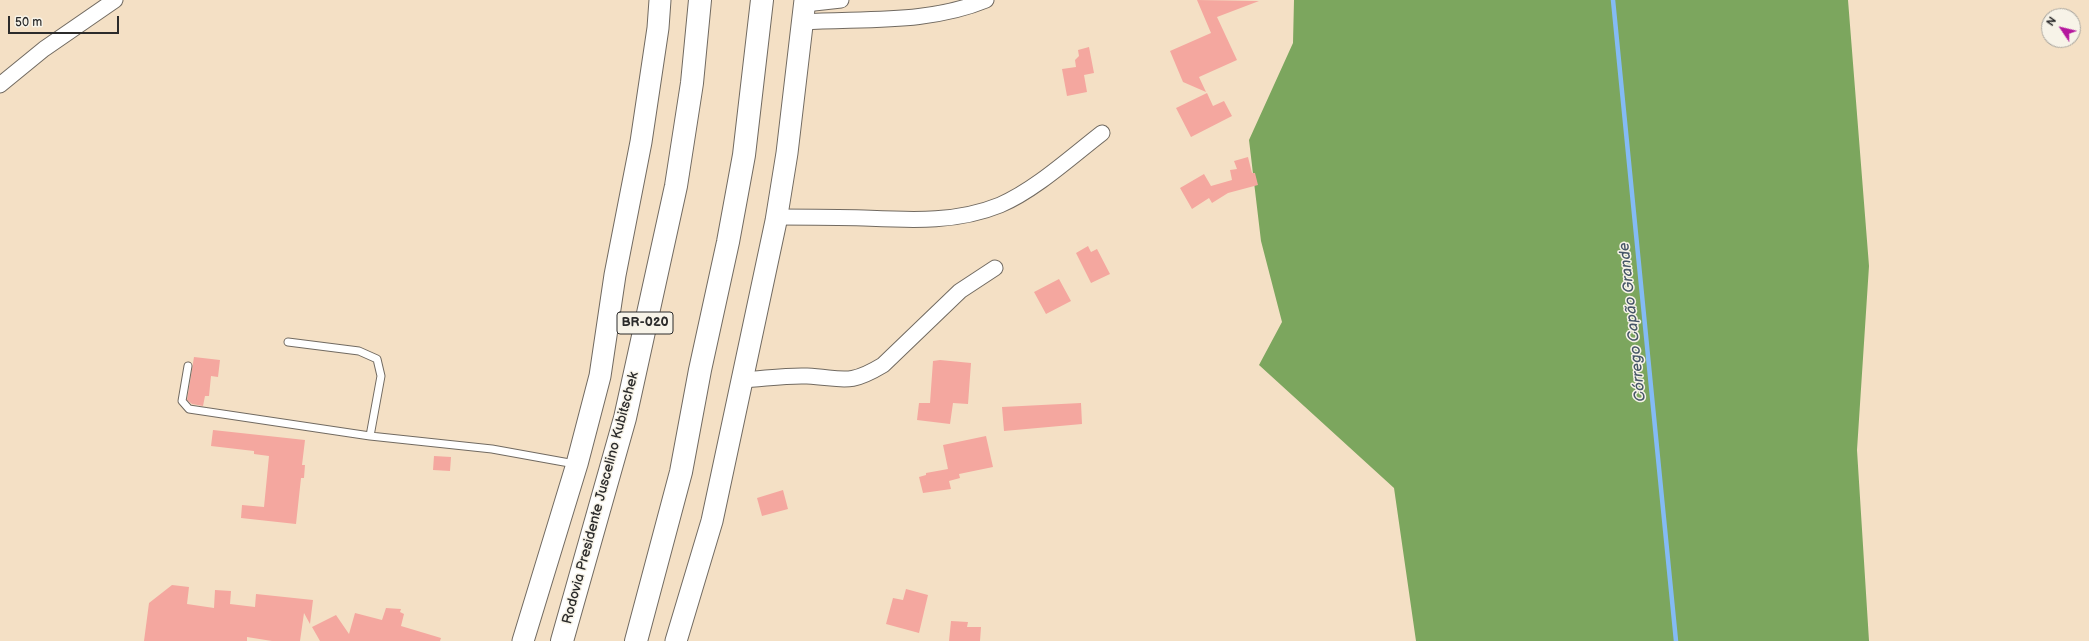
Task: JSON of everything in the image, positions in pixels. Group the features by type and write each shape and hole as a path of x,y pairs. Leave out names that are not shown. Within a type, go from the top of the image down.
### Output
{"highway":[{"name":"Rodovia Presidente Juscelino Kubitschek","path":"562,641 625,418 676,186 692,83 700,0"},
{"path":"636,641 681,472 700,370 728,242 744,155 762,0"}],"main road":[{"path":"523,641 577,464 600,376 615,275 641,142 658,28 660,0"},
{"path":"676,641 712,521 776,217 787,153 805,8"}],"street":[{"path":"0,85 44,49 115,0"},
{"path":"805,8 841,0"},
{"path":"805,8 907,18 954,11 986,0"},
{"path":"776,217 914,220 944,219 974,214 1001,204 1016,196 1102,133"},
{"path":"742,380 806,376 843,381 870,373 884,365 960,291 995,268"}],"lane":[{"path":"288,342 359,351 377,359 381,376 370,436"},
{"path":"188,366 182,401 189,410 370,436 492,449 577,464"}],"green space":[{"path":"1294,0 1848,0 1869,266 1857,450 1869,641 1416,641 1394,488 1259,365 1282,322 1261,241 1249,140 1293,43"}],"building":[{"path":"1197,0 1259,1 1217,17 1237,60 1199,77 1206,92 1183,82 1170,51 1211,33"},
{"path":"1089,47 1094,73 1084,75 1087,92 1067,96 1062,69 1076,67 1075,60 1079,56 1078,50"},
{"path":"1207,93 1213,106 1224,101 1232,116 1191,137 1176,108"},
{"path":"1248,157 1252,173 1255,173 1258,185 1228,193 1212,203 1209,198 1192,209 1180,188 1204,174 1211,186 1232,180 1230,170 1237,169 1234,161"},
{"path":"1088,246 1091,252 1097,249 1110,274 1091,283 1076,253"},
{"path":"1059,279 1071,301 1046,314 1034,292"},
{"path":"194,357 220,360 218,377 211,376 209,396 205,396 203,406 192,404 187,400"},
{"path":"940,360 971,363 968,404 953,403 950,424 917,420 919,403 930,403 933,361"},
{"path":"1081,403 1082,424 1004,431 1002,407"},
{"path":"213,430 305,440 302,465 305,465 304,478 301,478 296,524 241,518 242,505 264,507 269,456 254,454 254,451 211,446"},
{"path":"986,436 993,467 959,474 960,478 949,481 951,489 923,493 919,477 926,475 926,473 948,469 943,445"},
{"path":"434,456 451,457 450,471 433,470"},
{"path":"783,490 788,509 762,516 757,498"},
{"path":"172,585 189,587 187,604 214,608 215,590 231,591 230,604 255,607 256,594 313,600 310,624 304,613 300,641 272,641 247,637 247,641 144,641 149,603"},
{"path":"906,589 928,595 919,633 886,624 893,598 903,600"},
{"path":"386,608 401,609 400,612 404,614 401,626 441,638 440,641 320,641 312,627 336,615 349,634 355,613 382,620"},
{"path":"951,621 968,622 967,627 981,627 980,641 949,641"}],"waterway":[{"name":"Córrego Capão Grande","path":"1613,0 1676,641"}]}
